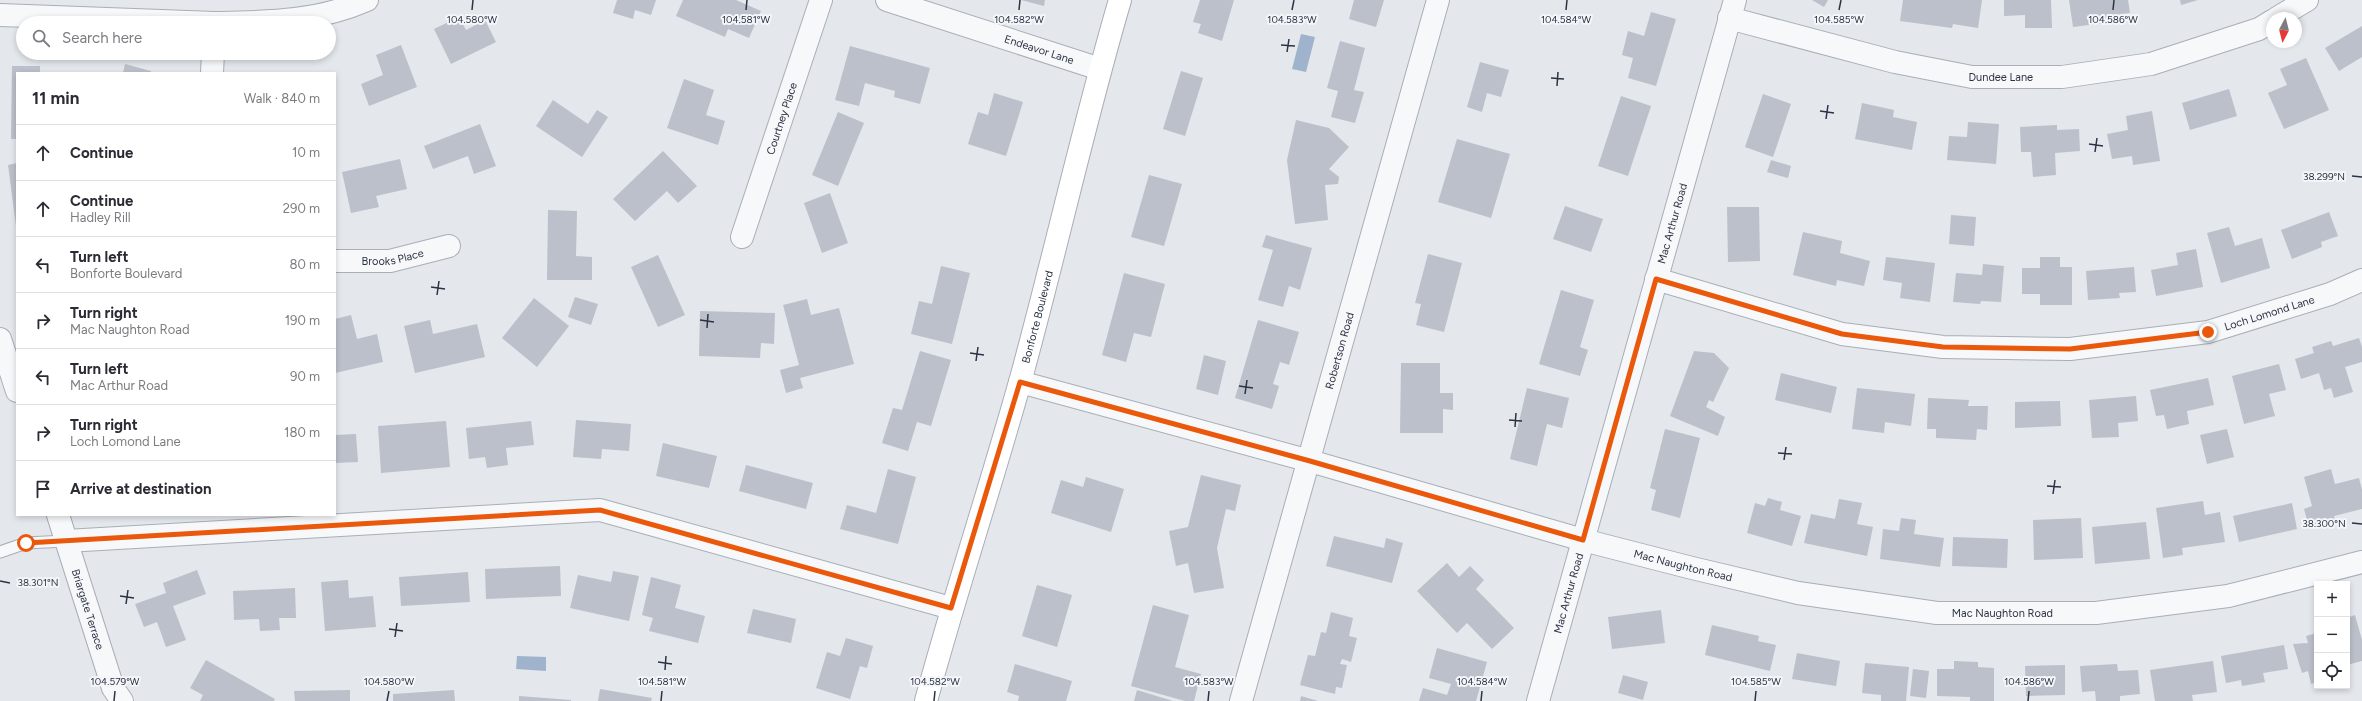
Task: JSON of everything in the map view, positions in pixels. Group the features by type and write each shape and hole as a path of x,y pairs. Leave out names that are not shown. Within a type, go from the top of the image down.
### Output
{"main road":[{"name":"Bonforte Boulevard","path":"926,701 951,608 1020,382 1100,69 1120,0"}],"street":[{"path":"314,16 345,10 367,0"},
{"name":"Courtney Place","path":"742,237 821,0"},
{"name":"Endeavor Lane","path":"887,0 1100,69"},
{"name":"Robertson Road","path":"1241,701 1310,461 1438,0"},
{"path":"2287,12 2307,0"},
{"name":"Dundee Lane","path":"1732,9 1895,62 1972,77 2062,77 2151,64 2259,29 2266,25"},
{"name":"Mac Arthur Road","path":"1538,701 1732,9"},
{"path":"0,14 48,16"},
{"path":"212,72 213,60"},
{"name":"Brooks Place","path":"336,261 390,261 449,246"},
{"name":"Loch Lomond Lane","path":"1656,279 1842,334 1943,347 2070,349 2208,332 2330,294 2362,280"},
{"path":"0,339 16,388"},
{"name":"Mac Naughton Road","path":"1020,382 1310,461 1583,540 1798,593 1937,613 2096,613 2228,596 2362,562"},
{"path":"66,541 600,510 951,608"},
{"name":"Briargate Terrace","path":"58,516 113,688 122,701"}],"lane":[{"path":"0,552 26,543 66,541"}],"water":[{"path":"1301,34 1315,37 1306,72 1292,69"},
{"path":"517,656 546,657 546,671 516,669"}],"building":[{"path":"617,0 656,0 651,15 635,10 633,19 613,13"},
{"path":"683,0 736,0 761,11 749,38 728,29 725,37 676,16"},
{"path":"1021,0 1045,0 1044,6"},
{"path":"1200,0 1234,0 1222,41 1198,33 1201,24 1193,22"},
{"path":"1354,0 1384,0 1376,27 1349,19"},
{"path":"1812,0 1828,0 1824,7"},
{"path":"1903,0 1982,0 1978,28 1953,24 1952,28 1900,21"},
{"path":"2004,0 2051,0 2052,28 2025,28 2025,15 2004,16"},
{"path":"2069,0 2128,0 2130,13 2112,15 2112,22 2073,27"},
{"path":"2180,0 2198,0 2181,5"},
{"path":"1651,12 1676,19 1656,86 1628,78 1633,58 1622,55 1628,31 1644,36"},
{"path":"459,17 466,30 485,20 496,42 451,64 434,29"},
{"path":"2362,26 2362,57 2339,71 2325,48"},
{"path":"1340,41 1365,48 1354,90 1364,92 1355,123 1331,117 1338,91 1327,88"},
{"path":"401,45 417,87 369,106 361,84 383,75 376,55"},
{"path":"850,46 930,68 920,104 894,97 895,91 865,83 859,106 835,100"},
{"path":"2306,58 2329,110 2284,129 2268,93 2287,85 2280,69"},
{"path":"1480,62 1509,70 1501,97 1487,93 1482,112 1467,107"},
{"path":"125,64 151,71 151,72 123,72"},
{"path":"12,66 40,66 40,72 16,72 16,139 11,139"},
{"path":"1181,71 1203,78 1185,136 1163,129"},
{"path":"684,79 714,90 706,115 725,121 718,145 667,128"},
{"path":"2229,89 2237,116 2190,130 2182,103"},
{"path":"994,93 1023,102 1006,156 968,144 978,112 988,115"},
{"path":"1763,94 1791,104 1773,157 1745,147"},
{"path":"1621,96 1651,106 1628,176 1598,166"},
{"path":"553,100 588,124 597,110 608,117 582,157 536,126"},
{"path":"1862,103 1894,110 1893,117 1917,122 1912,150 1855,139"},
{"path":"2152,111 2160,161 2133,165 2132,156 2112,159 2107,134 2128,130 2126,116"},
{"path":"838,112 864,123 838,186 812,175"},
{"path":"1296,120 1329,128 1349,147 1329,169 1339,177 1338,184 1325,185 1328,220 1295,224 1287,160"},
{"path":"1968,122 1999,124 1996,164 1947,160 1949,136 1967,137"},
{"path":"480,124 496,166 474,174 468,156 433,169 424,146"},
{"path":"2057,125 2057,130 2079,129 2080,151 2055,153 2056,175 2033,177 2031,152 2021,152 2020,127"},
{"path":"1457,139 1510,154 1491,218 1438,202"},
{"path":"663,151 697,186 678,203 667,191 635,221 613,199"},
{"path":"400,159 407,189 376,196 379,207 351,213 342,172"},
{"path":"1771,160 1791,166 1788,178 1767,172"},
{"path":"16,163 16,226 8,165"},
{"path":"1149,175 1182,184 1164,246 1131,237"},
{"path":"830,193 848,243 822,253 804,203"},
{"path":"1565,206 1603,219 1591,252 1553,239"},
{"path":"1727,207 1759,207 1760,261 1728,262"},
{"path":"548,210 577,211 576,256 592,257 592,280 547,280"},
{"path":"2329,212 2338,236 2321,242 2322,247 2292,259 2281,230"},
{"path":"1951,215 1976,217 1974,246 1949,244"},
{"path":"2229,227 2235,246 2262,238 2270,268 2221,283 2207,233"},
{"path":"1803,232 1842,241 1840,253 1870,261 1864,286 1837,280 1836,286 1793,275"},
{"path":"1266,235 1312,248 1300,290 1289,286 1283,307 1258,300 1273,250 1262,247"},
{"path":"2196,249 2203,287 2156,296 2151,270 2178,265 2176,253"},
{"path":"1428,254 1462,263 1444,332 1416,325 1421,304 1415,303"},
{"path":"658,255 685,315 658,327 631,267"},
{"path":"1886,257 1935,263 1930,302 1900,298 1902,283 1883,280"},
{"path":"2040,257 2060,257 2060,267 2072,267 2072,305 2040,305 2040,294 2022,294 2022,268 2040,268"},
{"path":"1983,264 2004,266 2001,302 1981,301 1980,304 1953,302 1956,273 1982,275"},
{"path":"941,266 970,273 952,344 911,334 919,301 932,304"},
{"path":"2134,267 2136,292 2119,293 2120,298 2088,300 2086,271"},
{"path":"1124,273 1165,284 1151,337 1134,333 1126,362 1102,355"},
{"path":"1561,290 1594,300 1580,347 1588,350 1580,376 1539,364"},
{"path":"575,297 598,304 591,325 568,317"},
{"path":"534,298 569,326 537,367 502,338"},
{"path":"807,299 811,315 839,308 854,364 800,378 803,388 786,393 780,370 799,365 783,305"},
{"path":"700,311 775,313 774,344 761,343 760,358 699,356"},
{"path":"351,315 357,339 377,334 383,362 336,373 336,319"},
{"path":"430,320 433,334 477,324 485,357 415,373 404,326"},
{"path":"1258,320 1299,332 1289,365 1280,362 1273,384 1279,386 1272,409 1235,398"},
{"path":"2359,338 2362,347 2362,362 2345,367 2353,392 2334,398 2331,388 2324,390 2319,373 2301,379 2295,359 2314,353 2312,347 2331,341 2333,346"},
{"path":"920,351 951,360 931,426 917,422 908,451 882,443 893,408 902,410"},
{"path":"1694,351 1714,353 1729,368 1713,402 1709,400 1706,407 1725,417 1718,436 1670,416"},
{"path":"1204,355 1226,361 1218,395 1196,389"},
{"path":"1401,363 1440,363 1440,393 1453,393 1453,410 1443,409 1443,433 1400,433"},
{"path":"2279,364 2286,390 2269,394 2275,416 2244,424 2232,376"},
{"path":"1781,373 1837,387 1831,413 1775,400"},
{"path":"2208,378 2214,405 2187,411 2189,424 2167,429 2164,415 2156,416 2150,390"},
{"path":"1527,388 1569,398 1562,428 1547,424 1537,466 1510,459"},
{"path":"1857,388 1915,394 1911,426 1885,422 1884,433 1852,429"},
{"path":"2136,396 2138,421 2118,423 2119,437 2092,438 2089,400"},
{"path":"1928,398 1969,400 1968,406 1988,406 1987,430 1977,429 1976,440 1936,438 1936,429 1927,429"},
{"path":"2060,401 2061,426 2015,428 2015,402"},
{"path":"576,420 631,424 629,451 602,449 601,459 573,457"},
{"path":"446,421 450,467 381,473 378,426"},
{"path":"531,421 534,445 506,448 508,465 487,468 485,457 469,459 466,428"},
{"path":"1665,429 1700,438 1680,518 1651,510 1656,490 1650,488"},
{"path":"2227,429 2234,457 2207,464 2200,435"},
{"path":"356,434 358,462 336,463 336,435"},
{"path":"663,443 717,456 709,488 656,476"},
{"path":"746,465 813,483 806,509 739,491"},
{"path":"888,469 916,477 898,544 840,529 847,505 876,513"},
{"path":"2331,469 2335,484 2359,478 2362,490 2362,509 2334,516 2335,520 2309,527 2304,509 2312,506 2304,477"},
{"path":"1201,475 1241,485 1235,511 1226,509 1217,548 1224,588 1194,593 1188,563 1176,566 1169,531 1188,527"},
{"path":"1086,477 1124,489 1111,532 1051,513 1061,480 1083,487"},
{"path":"1768,498 1782,502 1780,510 1801,516 1792,546 1747,533 1755,503 1765,506"},
{"path":"1839,499 1862,503 1857,524 1873,527 1867,556 1804,543 1811,514 1835,519"},
{"path":"2203,501 2205,515 2220,512 2225,542 2182,548 2183,555 2163,558 2156,508"},
{"path":"2292,503 2297,529 2239,542 2233,516"},
{"path":"1901,518 1916,520 1914,534 1944,538 1940,567 1880,559 1883,529 1899,531"},
{"path":"2081,518 2083,558 2034,560 2033,520"},
{"path":"2146,522 2150,559 2095,564 2092,527"},
{"path":"1334,536 1384,548 1386,538 1403,543 1392,583 1326,566"},
{"path":"1953,537 2008,539 2007,568 1952,566"},
{"path":"1447,563 1459,577 1470,566 1484,580 1476,589 1514,628 1492,649 1467,623 1457,633 1417,591"},
{"path":"560,566 561,596 486,599 485,569"},
{"path":"197,570 206,594 173,606 186,640 166,647 157,622 144,627 135,604 166,593 163,583"},
{"path":"613,571 639,576 629,621 570,608 578,575 611,582"},
{"path":"468,572 470,602 401,606 399,577"},
{"path":"651,577 681,585 675,608 705,616 698,643 649,631 653,618 642,615"},
{"path":"348,580 349,598 373,596 376,627 325,631 321,582"},
{"path":"1037,585 1072,595 1057,647 1022,636"},
{"path":"295,588 296,618 279,618 280,630 260,631 259,619 234,620 233,591"},
{"path":"1153,605 1189,615 1175,667 1201,674 1194,701 1185,701 1131,686"},
{"path":"753,609 796,619 791,643 747,633"},
{"path":"1661,610 1665,643 1612,649 1608,617"},
{"path":"1331,612 1353,618 1349,636 1357,638 1351,662 1342,659 1340,664 1347,665 1342,688 1336,687 1335,694 1300,685 1308,655 1315,656 1321,632 1326,633"},
{"path":"2355,615 2362,640 2362,661 2350,664 2350,617"},
{"path":"1712,625 1759,636 1758,641 1776,645 1770,671 1705,655"},
{"path":"2314,634 2314,683 2311,684 2308,671 2302,673 2293,644 2308,643 2306,636"},
{"path":"846,638 873,646 867,668 860,666 850,699 816,688 827,652 840,656"},
{"path":"2284,645 2288,669 2263,673 2265,682 2242,686 2241,680 2226,683 2221,656"},
{"path":"1437,648 1487,662 1476,701 1419,701 1423,688 1447,695 1451,684 1429,678"},
{"path":"1797,653 1840,661 1836,686 1792,679"},
{"path":"206,660 275,699 274,701 200,701 203,695 190,688"},
{"path":"1954,661 1978,662 1978,667 1994,668 1994,701 1970,701 1970,697 1937,696 1937,669 1954,669"},
{"path":"2213,661 2217,692 2192,695 2193,701 2155,701 2150,670"},
{"path":"1865,663 1909,667 1906,701 1881,701 1881,695 1862,693"},
{"path":"1015,664 1072,681 1066,701 1018,701 1019,696 1007,692"},
{"path":"2117,664 2118,671 2138,670 2140,694 2120,696 2120,701 2096,701 2095,691 2082,692 2080,666"},
{"path":"2065,665 2065,695 2026,696 2025,666"},
{"path":"1913,669 1929,671 1926,698 1910,696"},
{"path":"1623,675 1648,682 1643,700 1618,693"},
{"path":"600,689 652,698 651,701 598,701"},
{"path":"350,690 350,701 295,701 294,691"},
{"path":"454,690 455,701 393,701 393,694"},
{"path":"1137,690 1173,701 1134,701"},
{"path":"519,696 571,700 571,701 519,701"},
{"path":"1301,696 1318,701 1300,701"}],"route":[{"path":"26,543 600,510 951,608 1020,382 1310,461 1583,540 1656,279 1842,334 1943,347 2070,349 2208,332"}]}
